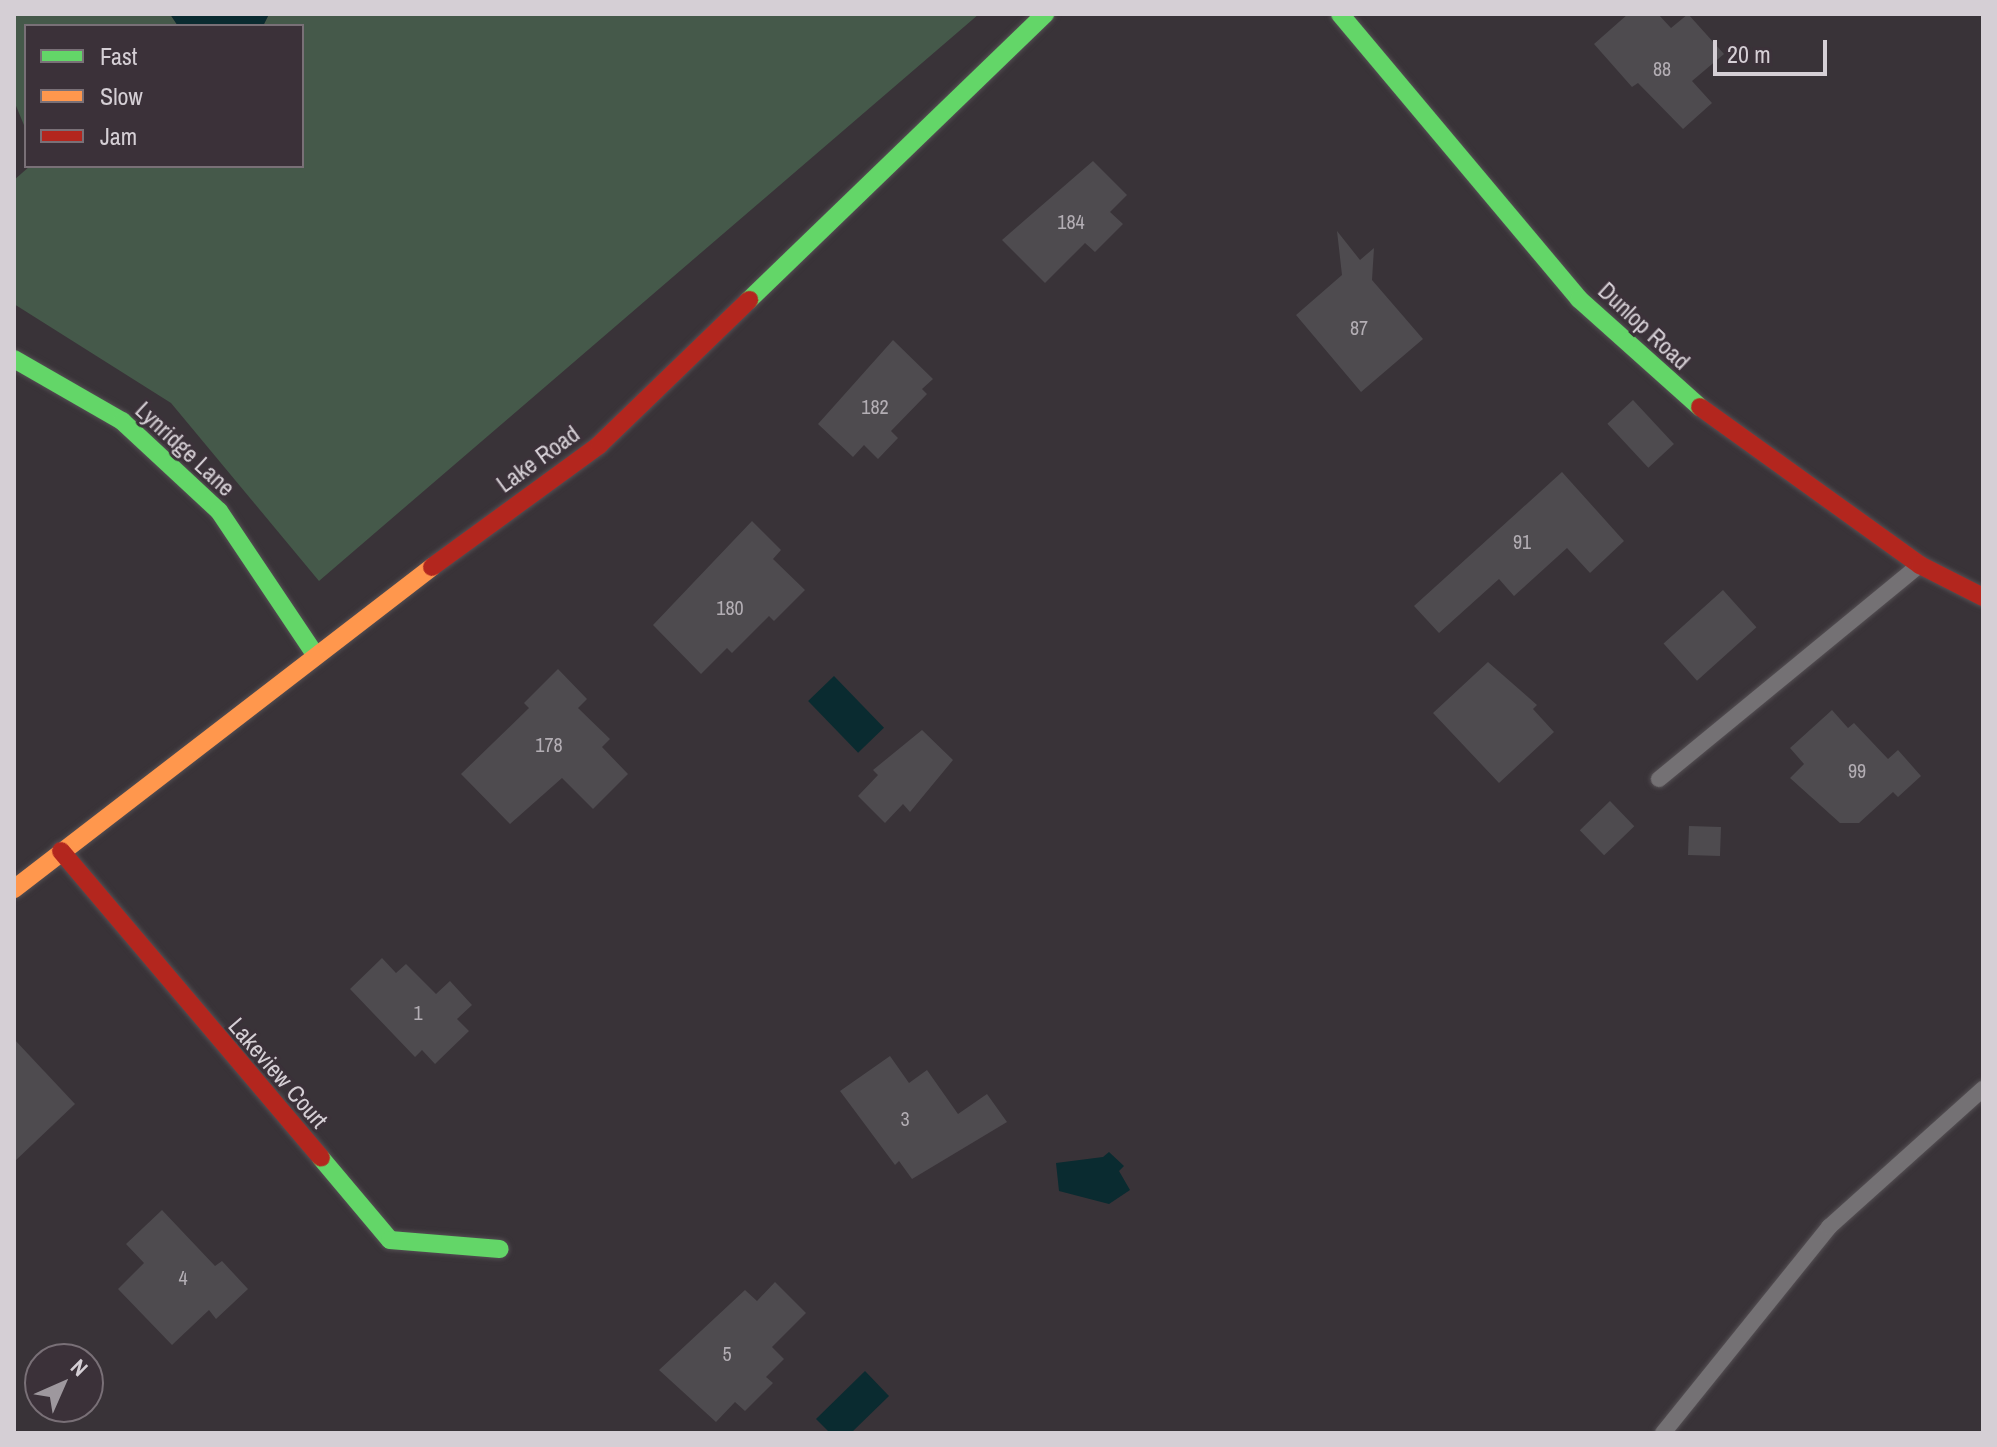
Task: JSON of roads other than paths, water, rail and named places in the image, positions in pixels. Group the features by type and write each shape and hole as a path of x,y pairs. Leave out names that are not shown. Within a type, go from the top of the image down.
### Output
{"street":[{"name":"Lake Road","path":"14,889 314,653 599,445 1045,14"},
{"name":"Dunlop Road","path":"1340,14 1579,299 1690,400 1920,565 1983,597"},
{"name":"Lynridge Lane","path":"14,359 122,421 219,511 314,653"},
{"name":"Lakeview Court","path":"61,851 390,1240 500,1249"}],"lane":[{"path":"1659,779 1920,565"},
{"path":"1663,1433 1829,1227 1983,1089"}],"water":[{"path":"170,14 269,14 264,24 177,24"},
{"path":"834,676 884,728 858,753 808,701"},
{"path":"1109,1152 1124,1166 1119,1171 1130,1190 1109,1204 1059,1191 1056,1163 1103,1157"},
{"path":"865,1371 889,1396 851,1433 830,1433 816,1419"}]}
